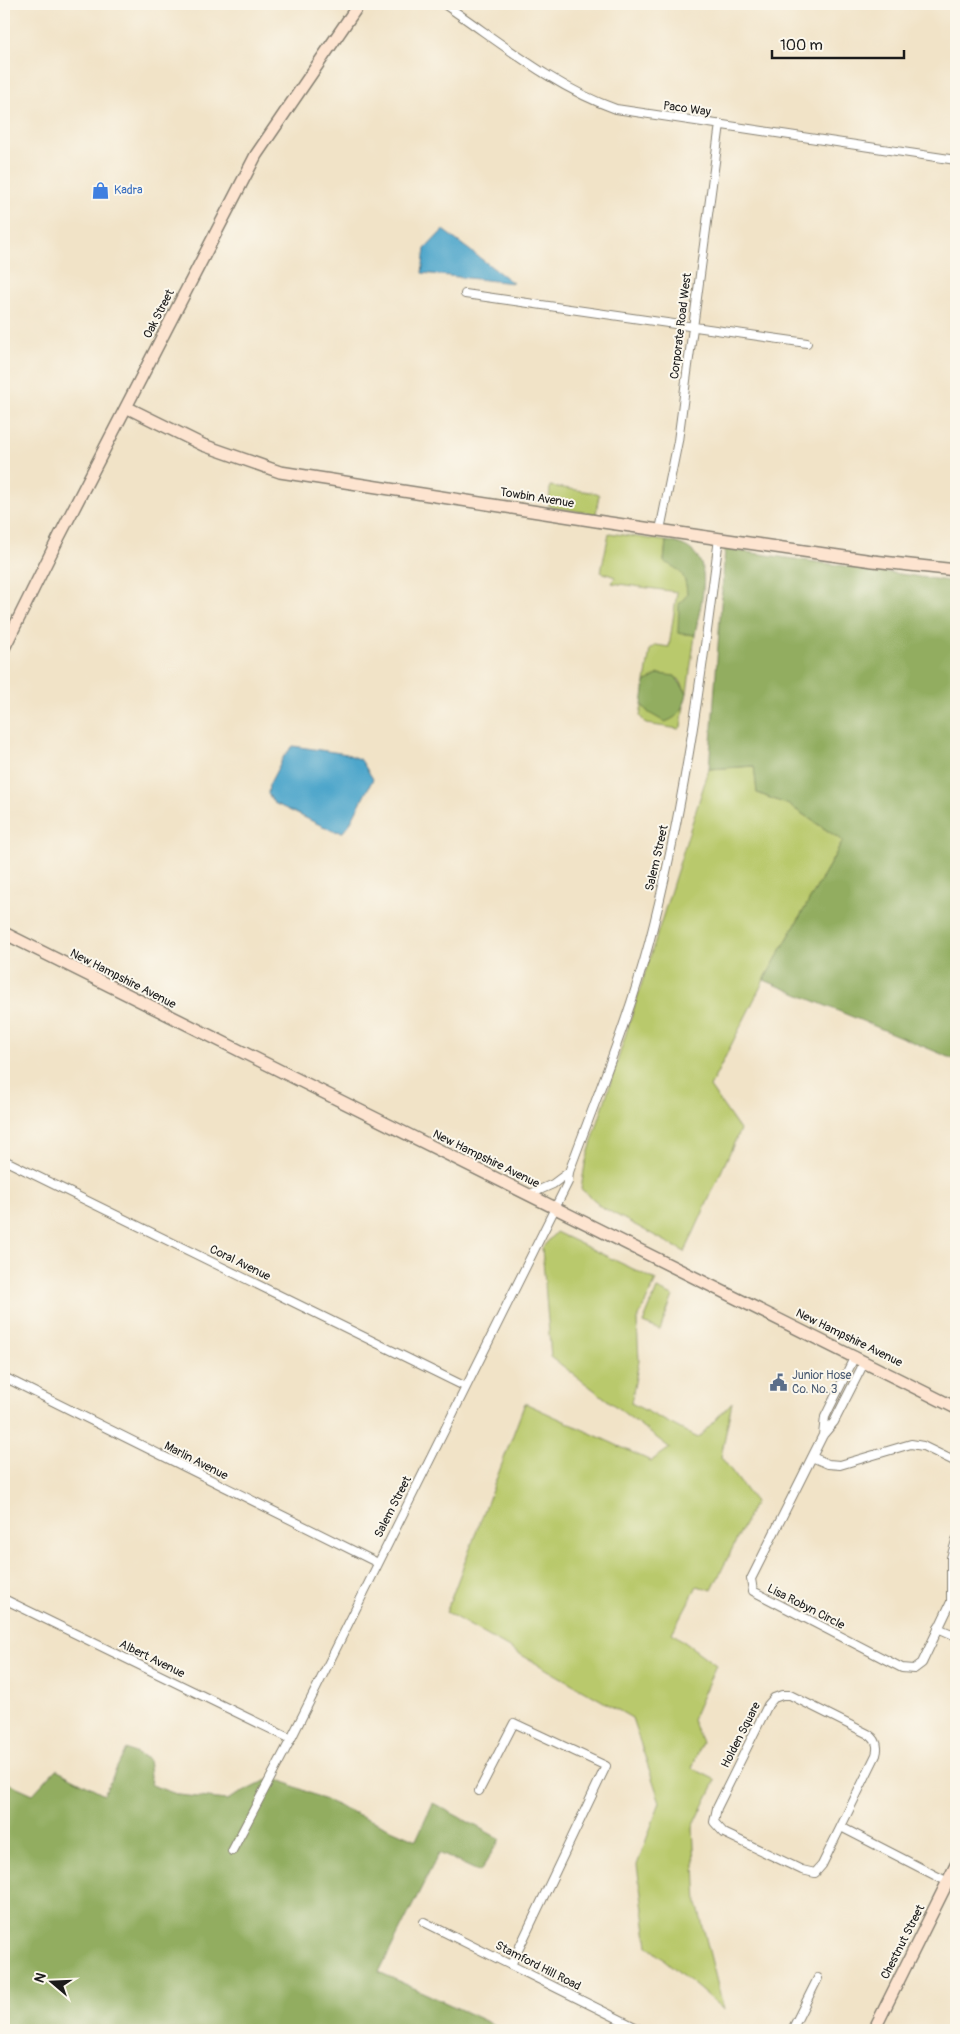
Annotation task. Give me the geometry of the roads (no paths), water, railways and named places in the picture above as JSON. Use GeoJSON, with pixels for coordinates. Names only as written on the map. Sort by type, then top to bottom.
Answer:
{"type":"FeatureCollection","features":[{"type":"Feature","properties":{"kind":"street","name":"Oak Street"},"geometry":{"type":"LineString","coordinates":[[4,648],[256,155],[359,4]]}},
{"type":"Feature","properties":{"kind":"street","name":"Paco Way"},"geometry":{"type":"LineString","coordinates":[[444,4],[586,99],[632,113],[720,124],[956,160]]}},
{"type":"Feature","properties":{"kind":"street","name":"Corporate Road West"},"geometry":{"type":"LineString","coordinates":[[660,530],[678,442],[720,124]]}},
{"type":"Feature","properties":{"kind":"street"},"geometry":{"type":"LineString","coordinates":[[465,294],[807,343]]}},
{"type":"Feature","properties":{"kind":"street","name":"Towbin Avenue"},"geometry":{"type":"LineString","coordinates":[[126,407],[203,445],[280,472],[873,561],[956,570]]}},
{"type":"Feature","properties":{"kind":"street","name":"Salem Street"},"geometry":{"type":"LineString","coordinates":[[232,1851],[291,1739],[568,1182],[627,1012],[648,944],[674,837],[699,696],[719,538]]}},
{"type":"Feature","properties":{"kind":"street","name":"New Hampshire Avenue"},"geometry":{"type":"LineString","coordinates":[[4,933],[956,1408]]}},
{"type":"Feature","properties":{"kind":"street","name":"Coral Avenue"},"geometry":{"type":"LineString","coordinates":[[4,1160],[466,1387]]}},
{"type":"Feature","properties":{"kind":"street"},"geometry":{"type":"LineString","coordinates":[[528,1195],[553,1184],[570,1172]]}},
{"type":"Feature","properties":{"kind":"street","name":"Lisa Robyn Circle"},"geometry":{"type":"LineString","coordinates":[[860,1359],[834,1422],[823,1435],[751,1579],[752,1591],[910,1670],[917,1668],[922,1663],[951,1602],[951,1558],[956,1541]]}},
{"type":"Feature","properties":{"kind":"street","name":"Marlin Avenue"},"geometry":{"type":"LineString","coordinates":[[4,1377],[378,1563]]}},
{"type":"Feature","properties":{"kind":"street"},"geometry":{"type":"LineString","coordinates":[[812,1457],[828,1464],[840,1466],[911,1444],[923,1446],[956,1462]]}},
{"type":"Feature","properties":{"kind":"street","name":"Albert Avenue"},"geometry":{"type":"LineString","coordinates":[[4,1599],[291,1739]]}},
{"type":"Feature","properties":{"kind":"street"},"geometry":{"type":"LineString","coordinates":[[938,1628],[956,1636]]}},
{"type":"Feature","properties":{"kind":"street","name":"Holden Square"},"geometry":{"type":"LineString","coordinates":[[790,1695],[868,1734],[876,1741],[877,1752],[841,1827],[822,1865],[817,1872],[811,1873],[724,1833],[716,1826],[714,1819],[717,1808],[768,1706],[777,1696],[790,1695]]}},
{"type":"Feature","properties":{"kind":"street"},"geometry":{"type":"LineString","coordinates":[[479,1791],[514,1723],[606,1766],[510,1965]]}},
{"type":"Feature","properties":{"kind":"street"},"geometry":{"type":"LineString","coordinates":[[841,1827],[948,1882]]}},
{"type":"Feature","properties":{"kind":"street","name":"Chestnut Street"},"geometry":{"type":"LineString","coordinates":[[874,2030],[956,1866]]}},
{"type":"Feature","properties":{"kind":"street","name":"Stamford Hill Road"},"geometry":{"type":"LineString","coordinates":[[424,1922],[641,2030]]}},
{"type":"Feature","properties":{"kind":"street"},"geometry":{"type":"LineString","coordinates":[[792,2030],[818,1978]]}},
{"type":"Feature","properties":{"kind":"water"},"geometry":{"type":"Polygon","coordinates":[[[443,230],[513,283],[422,273],[425,249],[443,230]]]}},
{"type":"Feature","properties":{"kind":"water"},"geometry":{"type":"Polygon","coordinates":[[[293,746],[347,754],[361,760],[373,779],[349,825],[343,832],[333,831],[274,803],[268,794],[269,785],[284,756],[293,746]]]}},
{"type":"Feature","properties":{"kind":"place","name":"Kadra"},"geometry":{"type":"Point","coordinates":[100,190]}},
{"type":"Feature","properties":{"kind":"place","name":"Junior Hose Co. No. 3"},"geometry":{"type":"Point","coordinates":[778,1382]}}]}
